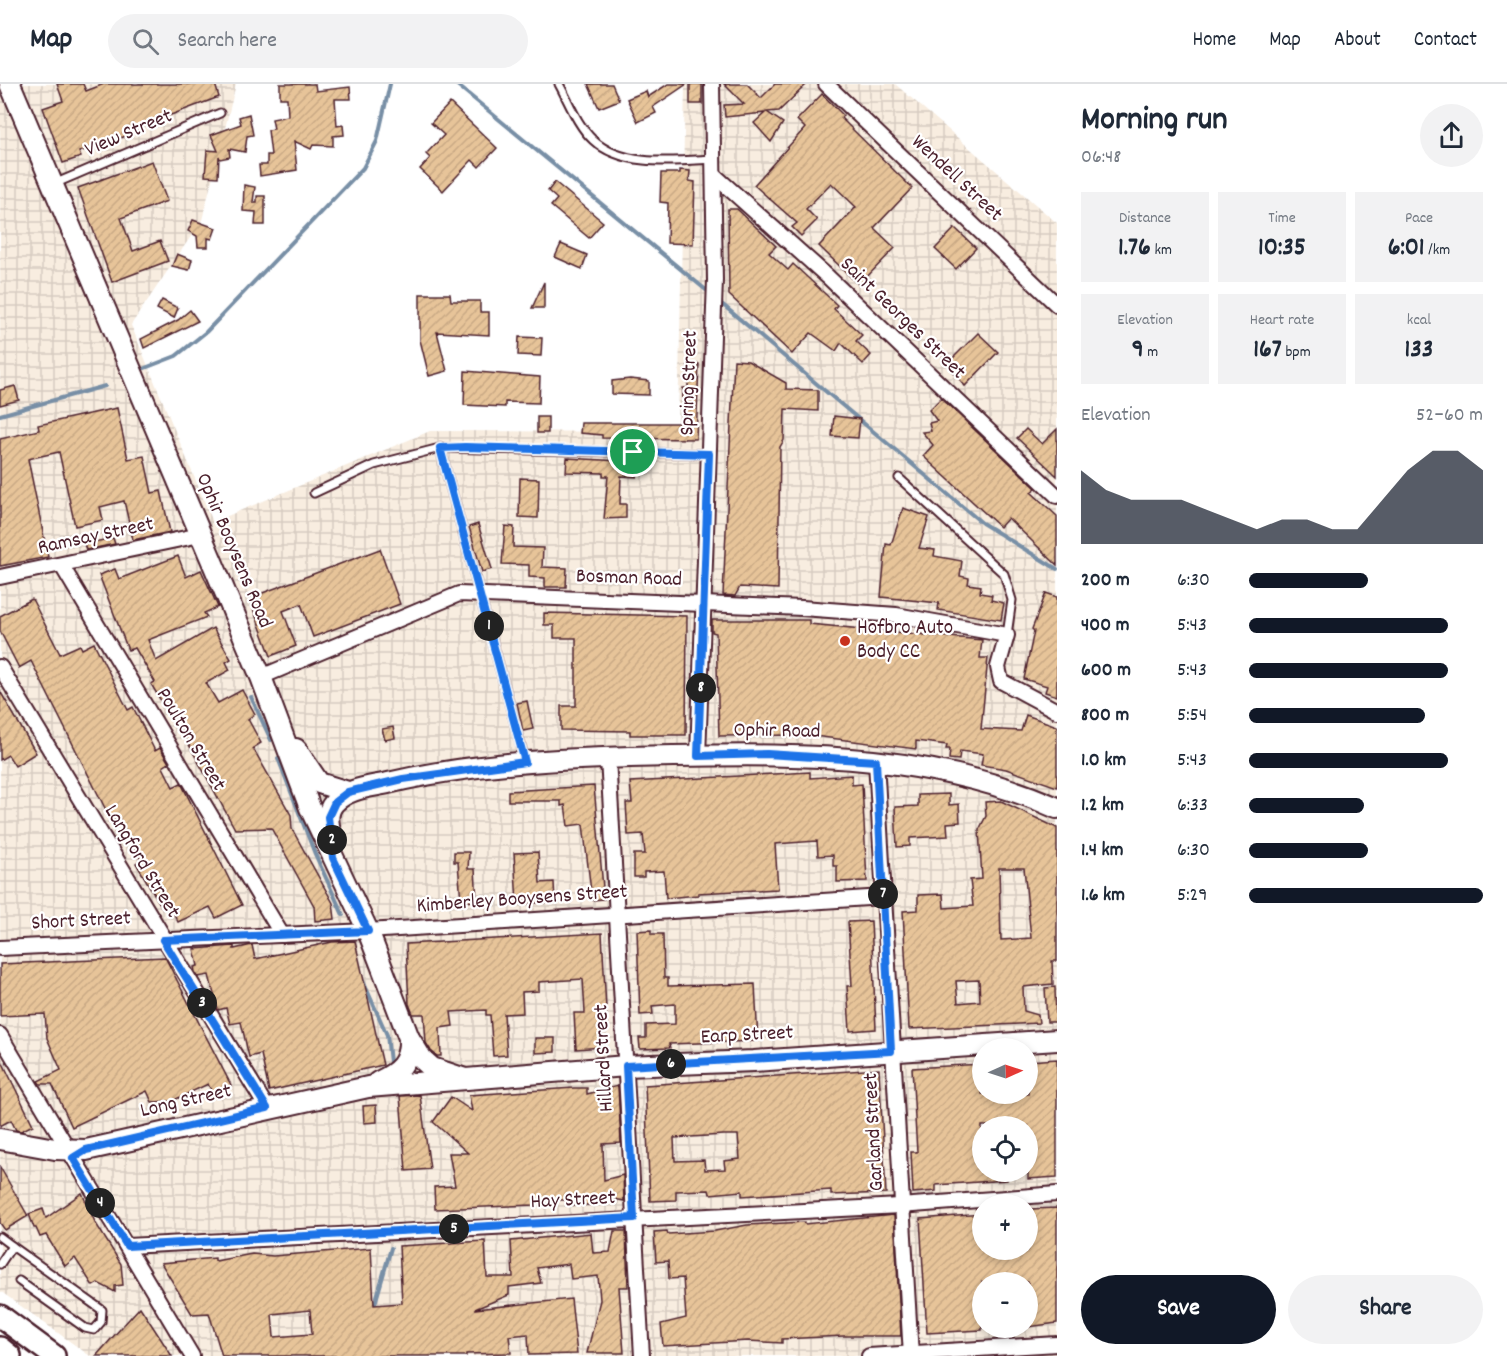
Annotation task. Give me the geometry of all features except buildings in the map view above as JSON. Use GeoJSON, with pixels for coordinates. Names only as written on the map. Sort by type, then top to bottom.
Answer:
{"type":"FeatureCollection","features":[{"type":"Feature","properties":{"kind":"main road"},"geometry":{"type":"LineString","coordinates":[[0,1316],[54,1356]]}},
{"type":"Feature","properties":{"kind":"main road"},"geometry":{"type":"LineString","coordinates":[[0,1348],[10,1356]]}},
{"type":"Feature","properties":{"kind":"street","name":"Ophir Booysens Road"},"geometry":{"type":"LineString","coordinates":[[10,84],[261,676],[282,729],[293,767],[368,931],[409,1038],[422,1059],[432,1068],[465,1079]]}},
{"type":"Feature","properties":{"kind":"street","name":"Spring Street"},"geometry":{"type":"LineString","coordinates":[[698,756],[715,280],[712,84]]}},
{"type":"Feature","properties":{"kind":"street","name":"Wendell Street"},"geometry":{"type":"LineString","coordinates":[[826,84],[1057,305]]}},
{"type":"Feature","properties":{"kind":"street","name":"Saint Georges Street"},"geometry":{"type":"LineString","coordinates":[[714,175],[828,277],[1057,496]]}},
{"type":"Feature","properties":{"kind":"street","name":"Ramsay Street"},"geometry":{"type":"LineString","coordinates":[[0,578],[200,535]]}},
{"type":"Feature","properties":{"kind":"street","name":"Poulton Street"},"geometry":{"type":"LineString","coordinates":[[62,566],[282,935]]}},
{"type":"Feature","properties":{"kind":"street","name":"Bosman Road"},"geometry":{"type":"LineString","coordinates":[[261,676],[453,595],[703,602],[896,615],[1007,634]]}},
{"type":"Feature","properties":{"kind":"street"},"geometry":{"type":"LineString","coordinates":[[1007,634],[998,667],[1001,681],[1057,711]]}},
{"type":"Feature","properties":{"kind":"street","name":"Langford Street"},"geometry":{"type":"LineString","coordinates":[[0,667],[163,940],[267,1108]]}},
{"type":"Feature","properties":{"kind":"street"},"geometry":{"type":"LineString","coordinates":[[282,729],[318,783],[348,792]]}},
{"type":"Feature","properties":{"kind":"street","name":"Ophir Road"},"geometry":{"type":"LineString","coordinates":[[348,792],[433,774],[525,762],[767,754],[876,761],[986,782],[1057,808]]}},
{"type":"Feature","properties":{"kind":"street","name":"Hillard Street"},"geometry":{"type":"LineString","coordinates":[[608,758],[642,1356]]}},
{"type":"Feature","properties":{"kind":"street","name":"Garland Street"},"geometry":{"type":"LineString","coordinates":[[876,761],[900,1206],[911,1355]]}},
{"type":"Feature","properties":{"kind":"street"},"geometry":{"type":"LineString","coordinates":[[333,858],[329,812],[335,802],[348,792]]}},
{"type":"Feature","properties":{"kind":"street","name":"Kimberley Booysens Street"},"geometry":{"type":"LineString","coordinates":[[163,940],[368,931],[884,897]]}},
{"type":"Feature","properties":{"kind":"street","name":"Short Street"},"geometry":{"type":"LineString","coordinates":[[0,948],[163,940]]}},
{"type":"Feature","properties":{"kind":"street"},"geometry":{"type":"LineString","coordinates":[[0,1035],[75,1152],[192,1356]]}},
{"type":"Feature","properties":{"kind":"street"},"geometry":{"type":"LineString","coordinates":[[368,1087],[403,1067],[408,1056],[409,1038]]}},
{"type":"Feature","properties":{"kind":"street","name":"Earp Street"},"geometry":{"type":"LineString","coordinates":[[368,1087],[626,1066],[1057,1040]]}},
{"type":"Feature","properties":{"kind":"street","name":"Long Street"},"geometry":{"type":"LineString","coordinates":[[0,1152],[43,1158],[368,1087]]}},
{"type":"Feature","properties":{"kind":"street","name":"Long Street"},"geometry":{"type":"LineString","coordinates":[[0,1139],[75,1152]]}},
{"type":"Feature","properties":{"kind":"street","name":"Hay Street"},"geometry":{"type":"LineString","coordinates":[[127,1246],[900,1206],[1057,1194]]}},
{"type":"Feature","properties":{"kind":"street"},"geometry":{"type":"LineString","coordinates":[[868,1356],[1057,1344]]}},
{"type":"Feature","properties":{"kind":"lane"},"geometry":{"type":"LineString","coordinates":[[559,84],[592,139],[615,153],[653,160],[714,159]]}},
{"type":"Feature","properties":{"kind":"lane","name":"View Street"},"geometry":{"type":"LineString","coordinates":[[51,185],[220,113]]}},
{"type":"Feature","properties":{"kind":"lane"},"geometry":{"type":"LineString","coordinates":[[440,448],[525,762]]}},
{"type":"Feature","properties":{"kind":"lane"},"geometry":{"type":"LineString","coordinates":[[314,493],[374,465],[440,448],[709,454]]}},
{"type":"Feature","properties":{"kind":"lane"},"geometry":{"type":"LineString","coordinates":[[900,478],[1004,574],[1012,600],[1007,634]]}},
{"type":"Feature","properties":{"kind":"lane"},"geometry":{"type":"LineString","coordinates":[[0,1237],[102,1310],[101,1322],[94,1330],[85,1328],[19,1281]]}},
{"type":"Feature","properties":{"kind":"lane"},"geometry":{"type":"LineString","coordinates":[[0,1264],[12,1246]]}},
{"type":"Feature","properties":{"kind":"shaded area"},"geometry":{"type":"Polygon","coordinates":[[[0,84],[236,84],[202,220],[131,325],[213,522],[430,431],[678,432],[685,84],[895,84],[1057,223],[1057,1356],[90,1356],[0,1291],[0,84]]]}},
{"type":"Feature","properties":{"kind":"waterway"},"geometry":{"type":"LineString","coordinates":[[145,368],[176,356],[206,332],[363,168],[377,141],[390,84]]}},
{"type":"Feature","properties":{"kind":"waterway"},"geometry":{"type":"LineString","coordinates":[[456,84],[712,295]]}},
{"type":"Feature","properties":{"kind":"waterway"},"geometry":{"type":"LineString","coordinates":[[717,300],[982,523],[1057,569]]}},
{"type":"Feature","properties":{"kind":"waterway"},"geometry":{"type":"LineString","coordinates":[[0,415],[105,386]]}},
{"type":"Feature","properties":{"kind":"waterway"},"geometry":{"type":"LineString","coordinates":[[251,697],[271,740]]}},
{"type":"Feature","properties":{"kind":"waterway"},"geometry":{"type":"LineString","coordinates":[[278,758],[315,854],[343,915]]}},
{"type":"Feature","properties":{"kind":"waterway"},"geometry":{"type":"LineString","coordinates":[[363,981],[387,1035],[390,1062]]}},
{"type":"Feature","properties":{"kind":"waterway"},"geometry":{"type":"LineString","coordinates":[[374,1307],[391,1248]]}},
{"type":"Feature","properties":{"kind":"place","name":"Hofbro Auto Body CC"},"geometry":{"type":"Point","coordinates":[845,641]}},
{"type":"Feature","properties":{"kind":"route"},"geometry":{"type":"LineString","coordinates":[[440,448],[633,452],[709,454],[698,756],[767,754],[876,761],[891,1051],[754,1061],[626,1066],[634,1218],[127,1246],[73,1158],[86,1150],[267,1108],[163,940],[368,931],[333,858],[328,817],[335,802],[348,792],[403,779],[476,767],[525,762],[440,448]]}}]}
